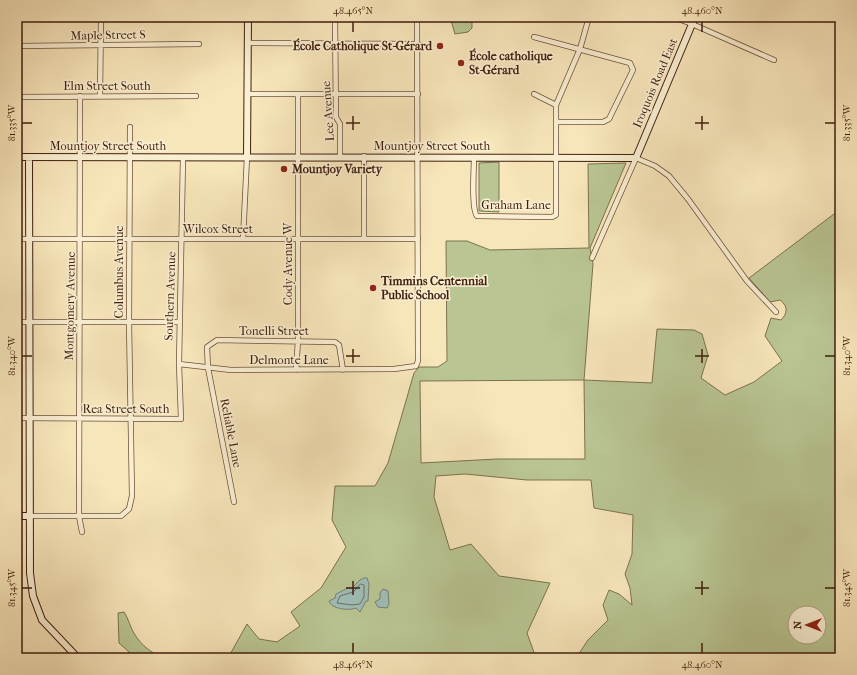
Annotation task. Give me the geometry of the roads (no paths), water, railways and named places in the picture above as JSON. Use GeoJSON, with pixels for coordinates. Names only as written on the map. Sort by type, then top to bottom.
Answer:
{"type":"FeatureCollection","features":[{"type":"Feature","properties":{"kind":"street"},"geometry":{"type":"LineString","coordinates":[[18,157],[19,17]]}},
{"type":"Feature","properties":{"kind":"street"},"geometry":{"type":"LineString","coordinates":[[100,96],[101,17]]}},
{"type":"Feature","properties":{"kind":"street"},"geometry":{"type":"LineString","coordinates":[[243,239],[247,157],[248,17]]}},
{"type":"Feature","properties":{"kind":"street","name":"Lee Avenue"},"geometry":{"type":"LineString","coordinates":[[334,17],[336,44],[336,117],[340,124],[340,157]]}},
{"type":"Feature","properties":{"kind":"street"},"geometry":{"type":"LineString","coordinates":[[417,17],[418,238]]}},
{"type":"Feature","properties":{"kind":"street"},"geometry":{"type":"LineString","coordinates":[[556,157],[556,105],[580,49],[589,17]]}},
{"type":"Feature","properties":{"kind":"street"},"geometry":{"type":"LineString","coordinates":[[673,17],[774,60]]}},
{"type":"Feature","properties":{"kind":"street","name":"Iroquois Road East"},"geometry":{"type":"LineString","coordinates":[[636,158],[695,17]]}},
{"type":"Feature","properties":{"kind":"street"},"geometry":{"type":"LineString","coordinates":[[534,37],[630,63],[633,70],[610,119],[603,122],[556,122]]}},
{"type":"Feature","properties":{"kind":"street"},"geometry":{"type":"LineString","coordinates":[[248,43],[418,44]]}},
{"type":"Feature","properties":{"kind":"street","name":"Maple Street S"},"geometry":{"type":"LineString","coordinates":[[18,46],[199,44]]}},
{"type":"Feature","properties":{"kind":"street"},"geometry":{"type":"LineString","coordinates":[[247,94],[418,94]]}},
{"type":"Feature","properties":{"kind":"street","name":"Cody Avenue W"},"geometry":{"type":"LineString","coordinates":[[296,370],[298,341],[298,94]]}},
{"type":"Feature","properties":{"kind":"street"},"geometry":{"type":"LineString","coordinates":[[534,94],[556,105]]}},
{"type":"Feature","properties":{"kind":"street","name":"Montgomery Avenue"},"geometry":{"type":"LineString","coordinates":[[80,96],[79,516],[82,532]]}},
{"type":"Feature","properties":{"kind":"street","name":"Elm Street South"},"geometry":{"type":"LineString","coordinates":[[18,97],[196,96]]}},
{"type":"Feature","properties":{"kind":"street","name":"Columbus Avenue"},"geometry":{"type":"LineString","coordinates":[[29,516],[121,516],[129,509],[132,496],[129,322],[130,127]]}},
{"type":"Feature","properties":{"kind":"street"},"geometry":{"type":"LineString","coordinates":[[364,156],[364,239]]}},
{"type":"Feature","properties":{"kind":"street","name":"Mountjoy Street South"},"geometry":{"type":"LineString","coordinates":[[18,157],[298,158],[364,156],[636,158],[655,166],[669,176],[688,199],[747,282],[776,312]]}},
{"type":"Feature","properties":{"kind":"street"},"geometry":{"type":"LineString","coordinates":[[29,157],[30,573],[33,596],[42,620],[78,658]]}},
{"type":"Feature","properties":{"kind":"street","name":"Graham Lane"},"geometry":{"type":"LineString","coordinates":[[474,157],[475,214],[477,216],[552,217],[556,215],[556,157]]}},
{"type":"Feature","properties":{"kind":"street","name":"Southern Avenue"},"geometry":{"type":"LineString","coordinates":[[179,364],[183,158]]}},
{"type":"Feature","properties":{"kind":"street"},"geometry":{"type":"LineString","coordinates":[[592,258],[636,158]]}},
{"type":"Feature","properties":{"kind":"street","name":"Wilcox Street"},"geometry":{"type":"LineString","coordinates":[[17,239],[418,238]]}},
{"type":"Feature","properties":{"kind":"street","name":"Delmonte Lane"},"geometry":{"type":"LineString","coordinates":[[179,364],[199,365],[208,368],[231,370],[394,369],[416,366],[418,361],[418,238]]}},
{"type":"Feature","properties":{"kind":"street"},"geometry":{"type":"LineString","coordinates":[[17,322],[179,322]]}},
{"type":"Feature","properties":{"kind":"street","name":"Tonelli Street"},"geometry":{"type":"LineString","coordinates":[[208,368],[206,347],[217,340],[298,341],[335,342],[339,346],[343,370]]}},
{"type":"Feature","properties":{"kind":"street","name":"Rea Street South"},"geometry":{"type":"LineString","coordinates":[[17,418],[181,419],[179,364]]}},
{"type":"Feature","properties":{"kind":"street","name":"Reliable Lane"},"geometry":{"type":"LineString","coordinates":[[208,368],[234,502]]}},
{"type":"Feature","properties":{"kind":"street"},"geometry":{"type":"LineString","coordinates":[[17,516],[29,516]]}},
{"type":"Feature","properties":{"kind":"water"},"geometry":{"type":"Polygon","coordinates":[[[364,578],[367,578],[369,584],[368,601],[366,601],[360,612],[356,608],[341,609],[330,604],[329,601],[335,598],[336,594],[350,587],[351,589],[364,578]]]}},
{"type":"Feature","properties":{"kind":"water"},"geometry":{"type":"Polygon","coordinates":[[[383,589],[388,591],[389,604],[387,608],[378,607],[375,602],[380,599],[380,593],[383,589]]]}},
{"type":"Feature","properties":{"kind":"place","name":"École Catholique St-Gérard"},"geometry":{"type":"Point","coordinates":[440,46]}},
{"type":"Feature","properties":{"kind":"place","name":"École catholique St-Gérard"},"geometry":{"type":"Point","coordinates":[461,63]}},
{"type":"Feature","properties":{"kind":"place","name":"Mountjoy Variety"},"geometry":{"type":"Point","coordinates":[284,169]}},
{"type":"Feature","properties":{"kind":"place","name":"Timmins Centennial Public School"},"geometry":{"type":"Point","coordinates":[373,288]}}]}
